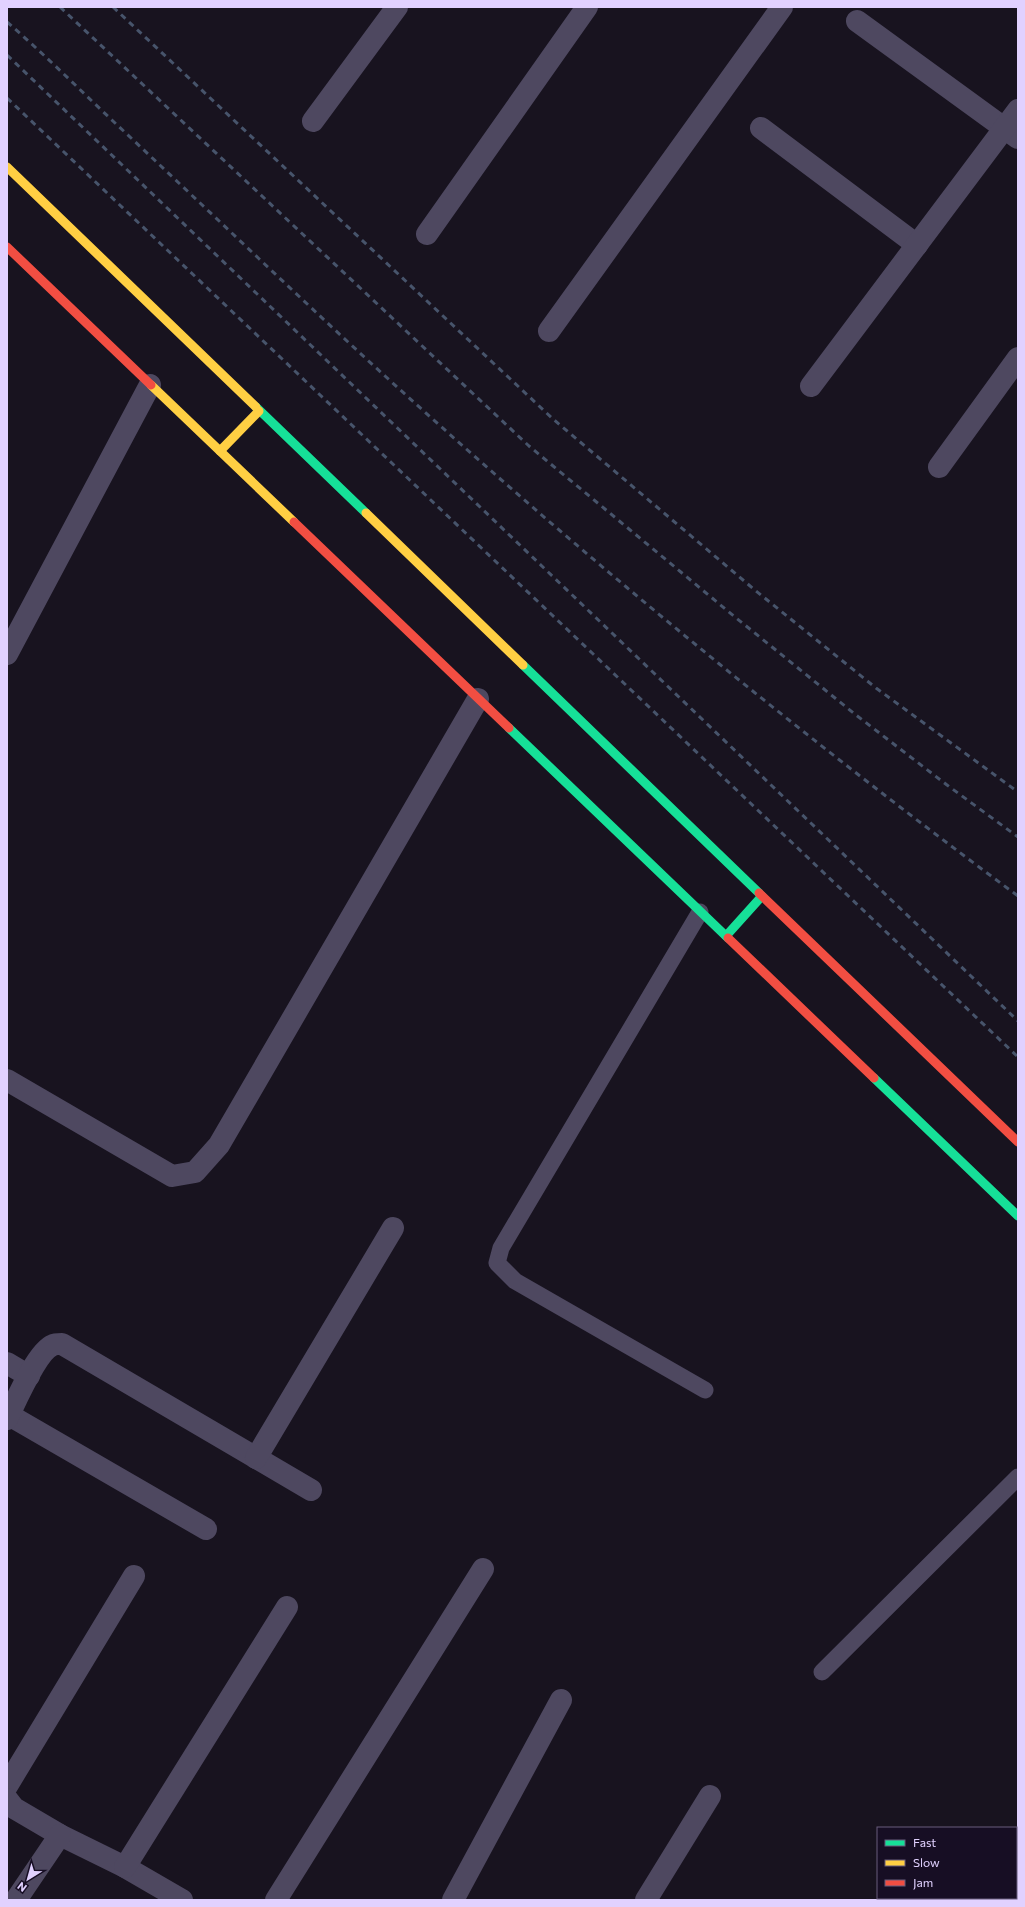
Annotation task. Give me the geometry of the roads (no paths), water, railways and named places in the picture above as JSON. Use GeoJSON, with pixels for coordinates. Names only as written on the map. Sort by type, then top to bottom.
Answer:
{"type":"FeatureCollection","features":[{"type":"Feature","properties":{"kind":"street"},"geometry":{"type":"LineString","coordinates":[[313,121],[397,7]]}},
{"type":"Feature","properties":{"kind":"street"},"geometry":{"type":"LineString","coordinates":[[427,234],[587,7]]}},
{"type":"Feature","properties":{"kind":"street"},"geometry":{"type":"LineString","coordinates":[[549,331],[782,7]]}},
{"type":"Feature","properties":{"kind":"street"},"geometry":{"type":"LineString","coordinates":[[857,21],[1011,133]]}},
{"type":"Feature","properties":{"kind":"street"},"geometry":{"type":"LineString","coordinates":[[811,386],[917,245],[1011,133],[1018,110]]}},
{"type":"Feature","properties":{"kind":"street"},"geometry":{"type":"LineString","coordinates":[[761,128],[917,245]]}},
{"type":"Feature","properties":{"kind":"street"},"geometry":{"type":"LineString","coordinates":[[7,167],[1018,1142]]}},
{"type":"Feature","properties":{"kind":"street"},"geometry":{"type":"LineString","coordinates":[[7,248],[1018,1216]]}},
{"type":"Feature","properties":{"kind":"street"},"geometry":{"type":"LineString","coordinates":[[939,468],[1018,358]]}},
{"type":"Feature","properties":{"kind":"street"},"geometry":{"type":"LineString","coordinates":[[7,654],[150,385]]}},
{"type":"Feature","properties":{"kind":"street"},"geometry":{"type":"LineString","coordinates":[[220,451],[259,411]]}},
{"type":"Feature","properties":{"kind":"street"},"geometry":{"type":"LineString","coordinates":[[7,1080],[172,1176],[195,1172],[218,1145],[478,699]]}},
{"type":"Feature","properties":{"kind":"street"},"geometry":{"type":"LineString","coordinates":[[726,936],[762,896]]}},
{"type":"Feature","properties":{"kind":"street"},"geometry":{"type":"LineString","coordinates":[[256,1458],[394,1228]]}},
{"type":"Feature","properties":{"kind":"street"},"geometry":{"type":"LineString","coordinates":[[206,1529],[8,1417],[29,1376],[45,1351],[52,1345],[62,1344],[311,1490]]}},
{"type":"Feature","properties":{"kind":"street"},"geometry":{"type":"LineString","coordinates":[[7,1363],[29,1376]]}},
{"type":"Feature","properties":{"kind":"street"},"geometry":{"type":"LineString","coordinates":[[276,1900],[483,1569]]}},
{"type":"Feature","properties":{"kind":"street"},"geometry":{"type":"LineString","coordinates":[[7,1786],[134,1576]]}},
{"type":"Feature","properties":{"kind":"street"},"geometry":{"type":"LineString","coordinates":[[125,1867],[287,1607]]}},
{"type":"Feature","properties":{"kind":"street"},"geometry":{"type":"LineString","coordinates":[[452,1900],[561,1700]]}},
{"type":"Feature","properties":{"kind":"street"},"geometry":{"type":"LineString","coordinates":[[646,1900],[710,1796]]}},
{"type":"Feature","properties":{"kind":"street"},"geometry":{"type":"LineString","coordinates":[[7,1799],[14,1808],[60,1835],[125,1867],[152,1893],[182,1900]]}},
{"type":"Feature","properties":{"kind":"street"},"geometry":{"type":"LineString","coordinates":[[16,1900],[60,1835]]}},
{"type":"Feature","properties":{"kind":"lane"},"geometry":{"type":"LineString","coordinates":[[700,912],[501,1248],[497,1263],[515,1281],[705,1390]]}},
{"type":"Feature","properties":{"kind":"lane"},"geometry":{"type":"LineString","coordinates":[[822,1672],[1018,1477]]}},
{"type":"Feature","properties":{"kind":"railway"},"geometry":{"type":"LineString","coordinates":[[60,7],[529,446],[856,715],[1018,837]]}},
{"type":"Feature","properties":{"kind":"railway"},"geometry":{"type":"LineString","coordinates":[[113,7],[553,419],[756,591],[876,688],[1018,792]]}},
{"type":"Feature","properties":{"kind":"railway"},"geometry":{"type":"LineString","coordinates":[[7,22],[351,345],[538,512],[695,644],[774,708],[855,772],[1018,896]]}},
{"type":"Feature","properties":{"kind":"railway"},"geometry":{"type":"LineString","coordinates":[[7,55],[1018,1021]]}},
{"type":"Feature","properties":{"kind":"railway"},"geometry":{"type":"LineString","coordinates":[[7,98],[1018,1057]]}}]}
